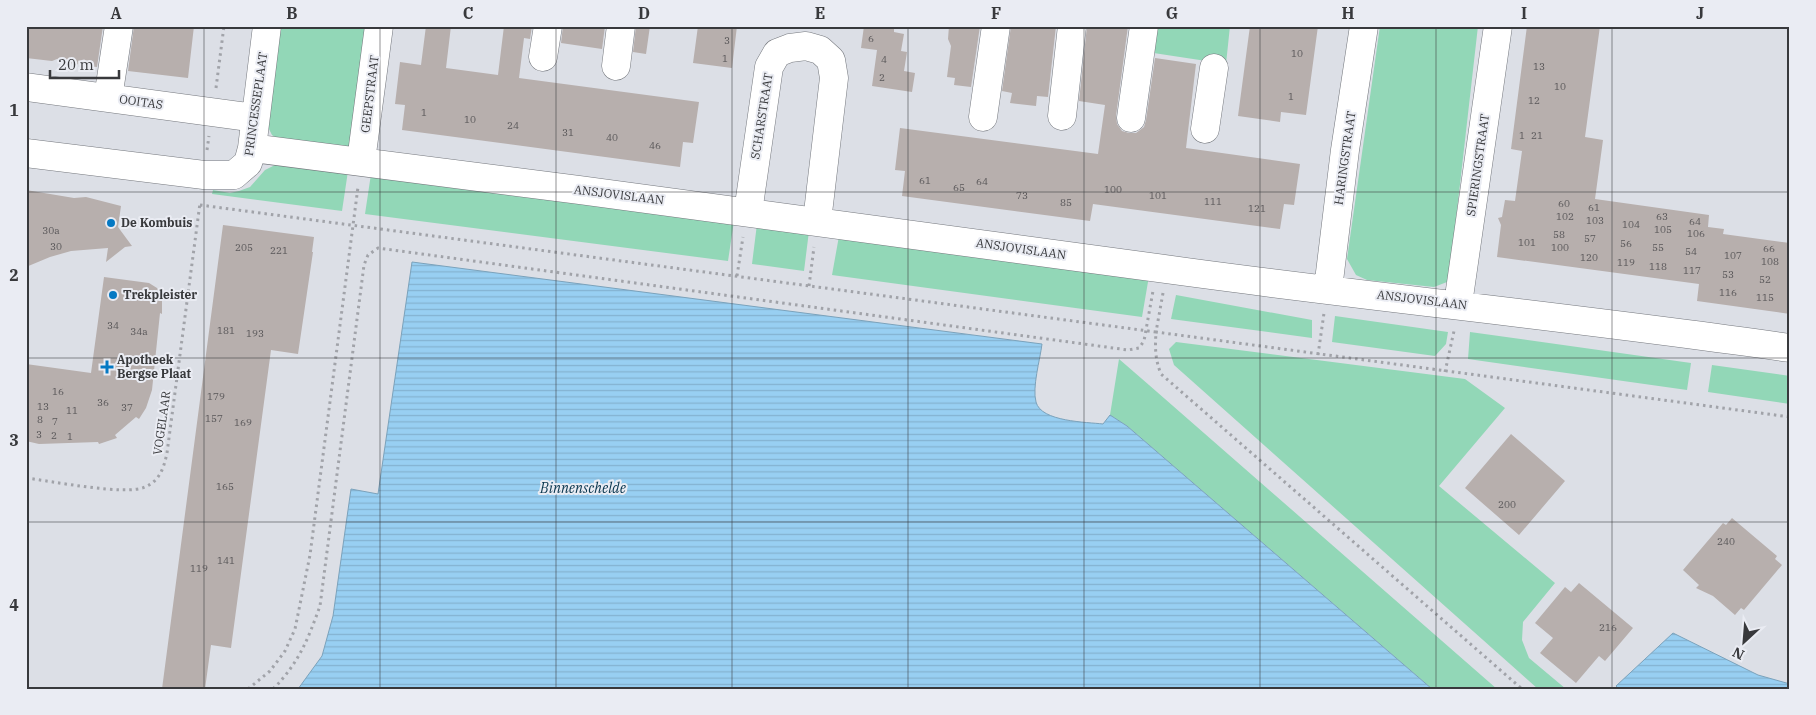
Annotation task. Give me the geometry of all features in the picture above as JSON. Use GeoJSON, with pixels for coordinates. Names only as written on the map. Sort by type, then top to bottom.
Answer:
{"type":"FeatureCollection","features":[{"type":"Feature","properties":{"kind":"street"},"geometry":{"type":"LineString","coordinates":[[108,98],[119,26]]}},
{"type":"Feature","properties":{"kind":"street","name":"PRINCESSEPLAAT"},"geometry":{"type":"LineString","coordinates":[[26,152],[204,175],[234,175],[248,163],[252,148],[267,26]]}},
{"type":"Feature","properties":{"kind":"street","name":"GEEPSTRAAT"},"geometry":{"type":"LineString","coordinates":[[361,161],[379,26]]}},
{"type":"Feature","properties":{"kind":"street"},"geometry":{"type":"LineString","coordinates":[[544,57],[548,26]]}},
{"type":"Feature","properties":{"kind":"street"},"geometry":{"type":"LineString","coordinates":[[616,66],[621,26]]}},
{"type":"Feature","properties":{"kind":"street"},"geometry":{"type":"LineString","coordinates":[[983,117],[996,26]]}},
{"type":"Feature","properties":{"kind":"street"},"geometry":{"type":"LineString","coordinates":[[1062,116],[1072,26]]}},
{"type":"Feature","properties":{"kind":"street"},"geometry":{"type":"LineString","coordinates":[[1131,118],[1144,26]]}},
{"type":"Feature","properties":{"kind":"street","name":"HARINGSTRAAT"},"geometry":{"type":"LineString","coordinates":[[1328,289],[1345,150],[1364,26]]}},
{"type":"Feature","properties":{"kind":"street","name":"SPIERINGSTRAAT"},"geometry":{"type":"LineString","coordinates":[[1458,304],[1498,26]]}},
{"type":"Feature","properties":{"kind":"street","name":"SCHARSTRAAT"},"geometry":{"type":"LineString","coordinates":[[748,212],[769,67],[777,53],[790,48],[808,36],[831,60],[834,78],[816,222]]}},
{"type":"Feature","properties":{"kind":"street"},"geometry":{"type":"LineString","coordinates":[[1205,129],[1214,68]]}},
{"type":"Feature","properties":{"kind":"street","name":"OOITAS"},"geometry":{"type":"LineString","coordinates":[[26,87],[255,118]]}},
{"type":"Feature","properties":{"kind":"street","name":"ANSJOVISLAAN"},"geometry":{"type":"LineString","coordinates":[[252,148],[748,212],[1166,277],[1328,289],[1458,304],[1790,348]]}},
{"type":"Feature","properties":{"kind":"path"},"geometry":{"type":"LineString","coordinates":[[248,689],[270,671],[285,650],[295,630],[310,555],[361,161]]}},
{"type":"Feature","properties":{"kind":"path","name":"VOGELAAR"},"geometry":{"type":"LineString","coordinates":[[26,478],[126,491],[146,487],[154,482],[162,472],[167,453],[200,205],[354,226]]}},
{"type":"Feature","properties":{"kind":"path"},"geometry":{"type":"LineString","coordinates":[[736,276],[748,212]]}},
{"type":"Feature","properties":{"kind":"path"},"geometry":{"type":"LineString","coordinates":[[809,286],[816,222]]}},
{"type":"Feature","properties":{"kind":"path"},"geometry":{"type":"LineString","coordinates":[[354,226],[1446,372],[1790,416]]}},
{"type":"Feature","properties":{"kind":"path"},"geometry":{"type":"LineString","coordinates":[[273,689],[286,676],[306,645],[320,606],[364,265],[368,255],[378,248],[1128,350],[1139,348],[1144,341],[1154,284],[1166,277]]}},
{"type":"Feature","properties":{"kind":"path"},"geometry":{"type":"LineString","coordinates":[[1166,277],[1156,332],[1156,362],[1161,374],[1522,689]]}},
{"type":"Feature","properties":{"kind":"path"},"geometry":{"type":"LineString","coordinates":[[1318,355],[1328,289]]}},
{"type":"Feature","properties":{"kind":"path"},"geometry":{"type":"LineString","coordinates":[[1446,372],[1458,304]]}},
{"type":"Feature","properties":{"kind":"green space"},"geometry":{"type":"Polygon","coordinates":[[[280,26],[370,26],[353,151],[282,142],[272,135],[266,123],[280,26]]]}},
{"type":"Feature","properties":{"kind":"green space"},"geometry":{"type":"Polygon","coordinates":[[[1151,26],[1230,26],[1226,64],[1147,52],[1151,26]]]}},
{"type":"Feature","properties":{"kind":"green space"},"geometry":{"type":"Polygon","coordinates":[[[1380,26],[1478,26],[1451,263],[1447,282],[1434,287],[1367,280],[1356,275],[1347,259],[1380,26]]]}},
{"type":"Feature","properties":{"kind":"green space"},"geometry":{"type":"Polygon","coordinates":[[[279,163],[348,171],[342,211],[212,194],[213,190],[230,193],[250,187],[265,170],[279,163]]]}},
{"type":"Feature","properties":{"kind":"green space"},"geometry":{"type":"Polygon","coordinates":[[[371,174],[734,221],[728,261],[365,214],[371,174]]]}},
{"type":"Feature","properties":{"kind":"green space"},"geometry":{"type":"Polygon","coordinates":[[[757,224],[809,231],[804,271],[752,264],[757,224]]]}},
{"type":"Feature","properties":{"kind":"green space"},"geometry":{"type":"Polygon","coordinates":[[[839,236],[1149,276],[1142,317],[832,275],[839,236]]]}},
{"type":"Feature","properties":{"kind":"green space"},"geometry":{"type":"Polygon","coordinates":[[[1176,295],[1312,320],[1312,338],[1171,319],[1176,295]]]}},
{"type":"Feature","properties":{"kind":"green space"},"geometry":{"type":"Polygon","coordinates":[[[1335,316],[1448,332],[1446,344],[1435,356],[1332,342],[1335,316]]]}},
{"type":"Feature","properties":{"kind":"green space"},"geometry":{"type":"Polygon","coordinates":[[[1470,332],[1691,363],[1687,390],[1468,359],[1470,332]]]}},
{"type":"Feature","properties":{"kind":"green space"},"geometry":{"type":"Polygon","coordinates":[[[1176,342],[1465,379],[1505,408],[1439,486],[1555,583],[1523,622],[1522,640],[1529,658],[1566,689],[1538,689],[1174,365],[1169,349],[1176,342]]]}},
{"type":"Feature","properties":{"kind":"green space"},"geometry":{"type":"Polygon","coordinates":[[[1119,359],[1497,689],[1432,689],[1127,426],[1110,415],[1119,359]]]}},
{"type":"Feature","properties":{"kind":"green space"},"geometry":{"type":"Polygon","coordinates":[[[1712,365],[1790,376],[1790,404],[1708,392],[1712,365]]]}},
{"type":"Feature","properties":{"kind":"water","name":"Binnenschelde"},"geometry":{"type":"Polygon","coordinates":[[[412,262],[1042,344],[1035,389],[1036,402],[1040,409],[1046,414],[1055,417],[1086,423],[1103,424],[1110,415],[1127,426],[1432,689],[298,689],[322,656],[333,616],[351,489],[378,494],[412,262]]]}},
{"type":"Feature","properties":{"kind":"water"},"geometry":{"type":"Polygon","coordinates":[[[1673,633],[1758,675],[1790,684],[1790,689],[1619,689],[1616,686],[1673,633]]]}},
{"type":"Feature","properties":{"kind":"building"},"geometry":{"type":"Polygon","coordinates":[[[26,26],[103,26],[97,67],[61,62],[57,59],[52,61],[26,58],[26,26]]]}},
{"type":"Feature","properties":{"kind":"building"},"geometry":{"type":"Polygon","coordinates":[[[134,26],[194,26],[188,78],[128,71],[134,26]]]}},
{"type":"Feature","properties":{"kind":"building"},"geometry":{"type":"Polygon","coordinates":[[[426,26],[451,26],[446,68],[498,75],[504,26],[532,26],[530,39],[524,38],[519,78],[699,102],[693,143],[683,142],[680,167],[402,130],[405,105],[395,104],[400,62],[421,65],[426,26]]]}},
{"type":"Feature","properties":{"kind":"building"},"geometry":{"type":"Polygon","coordinates":[[[563,26],[605,26],[602,49],[561,43],[563,26]]]}},
{"type":"Feature","properties":{"kind":"building"},"geometry":{"type":"Polygon","coordinates":[[[636,26],[650,26],[646,54],[633,52],[636,26]]]}},
{"type":"Feature","properties":{"kind":"building"},"geometry":{"type":"Polygon","coordinates":[[[698,26],[737,26],[732,68],[693,63],[698,26]]]}},
{"type":"Feature","properties":{"kind":"building"},"geometry":{"type":"Polygon","coordinates":[[[864,26],[894,26],[894,32],[904,34],[901,51],[907,52],[904,71],[915,73],[912,92],[872,86],[877,50],[861,48],[864,26]]]}},
{"type":"Feature","properties":{"kind":"building"},"geometry":{"type":"Polygon","coordinates":[[[949,26],[980,26],[971,87],[954,85],[955,78],[947,77],[951,46],[948,39],[949,26]]]}},
{"type":"Feature","properties":{"kind":"building"},"geometry":{"type":"Polygon","coordinates":[[[1011,26],[1056,26],[1048,97],[1037,96],[1036,106],[1010,103],[1012,93],[1002,91],[1011,26]]]}},
{"type":"Feature","properties":{"kind":"building"},"geometry":{"type":"Polygon","coordinates":[[[1087,26],[1128,26],[1116,116],[1117,124],[1122,131],[1136,133],[1144,127],[1155,58],[1196,64],[1186,148],[1300,164],[1294,205],[1284,204],[1280,229],[1093,204],[1090,221],[902,196],[905,171],[895,170],[900,128],[1098,154],[1105,105],[1079,101],[1087,26]]]}},
{"type":"Feature","properties":{"kind":"building"},"geometry":{"type":"Polygon","coordinates":[[[1250,26],[1318,26],[1306,115],[1281,112],[1280,122],[1238,116],[1250,26]]]}},
{"type":"Feature","properties":{"kind":"building"},"geometry":{"type":"Polygon","coordinates":[[[1527,26],[1600,26],[1585,137],[1603,140],[1595,199],[1709,215],[1708,227],[1724,229],[1723,234],[1790,243],[1790,314],[1697,301],[1699,284],[1497,257],[1501,225],[1498,218],[1502,217],[1505,200],[1515,201],[1522,151],[1511,149],[1527,26]]]}},
{"type":"Feature","properties":{"kind":"building"},"geometry":{"type":"Polygon","coordinates":[[[26,190],[74,198],[86,197],[121,206],[118,227],[132,246],[125,247],[106,262],[108,248],[71,251],[26,267],[26,190]]]}},
{"type":"Feature","properties":{"kind":"building"},"geometry":{"type":"Polygon","coordinates":[[[223,225],[314,237],[313,252],[298,354],[271,350],[231,648],[211,645],[205,689],[162,689],[223,225]]]}},
{"type":"Feature","properties":{"kind":"building"},"geometry":{"type":"Polygon","coordinates":[[[104,277],[149,283],[157,288],[162,296],[162,314],[160,313],[152,390],[146,408],[139,419],[136,417],[115,435],[117,438],[99,444],[98,442],[39,444],[26,441],[26,364],[91,373],[104,277]]]}},
{"type":"Feature","properties":{"kind":"building"},"geometry":{"type":"Polygon","coordinates":[[[1511,434],[1565,481],[1519,535],[1465,488],[1511,434]]]}},
{"type":"Feature","properties":{"kind":"building"},"geometry":{"type":"Polygon","coordinates":[[[1732,518],[1777,556],[1775,559],[1782,565],[1744,610],[1741,608],[1735,615],[1713,596],[1696,588],[1699,585],[1683,570],[1723,523],[1726,525],[1732,518]]]}},
{"type":"Feature","properties":{"kind":"building"},"geometry":{"type":"Polygon","coordinates":[[[1579,583],[1633,628],[1605,661],[1599,656],[1576,683],[1540,653],[1553,638],[1535,623],[1565,587],[1571,592],[1579,583]]]}},
{"type":"Feature","properties":{"kind":"place","name":"De Kombuis"},"geometry":{"type":"Point","coordinates":[111,223]}},
{"type":"Feature","properties":{"kind":"place","name":"Trekpleister"},"geometry":{"type":"Point","coordinates":[113,295]}},
{"type":"Feature","properties":{"kind":"place","name":"Apotheek Bergse Plaat"},"geometry":{"type":"Point","coordinates":[107,367]}}]}
